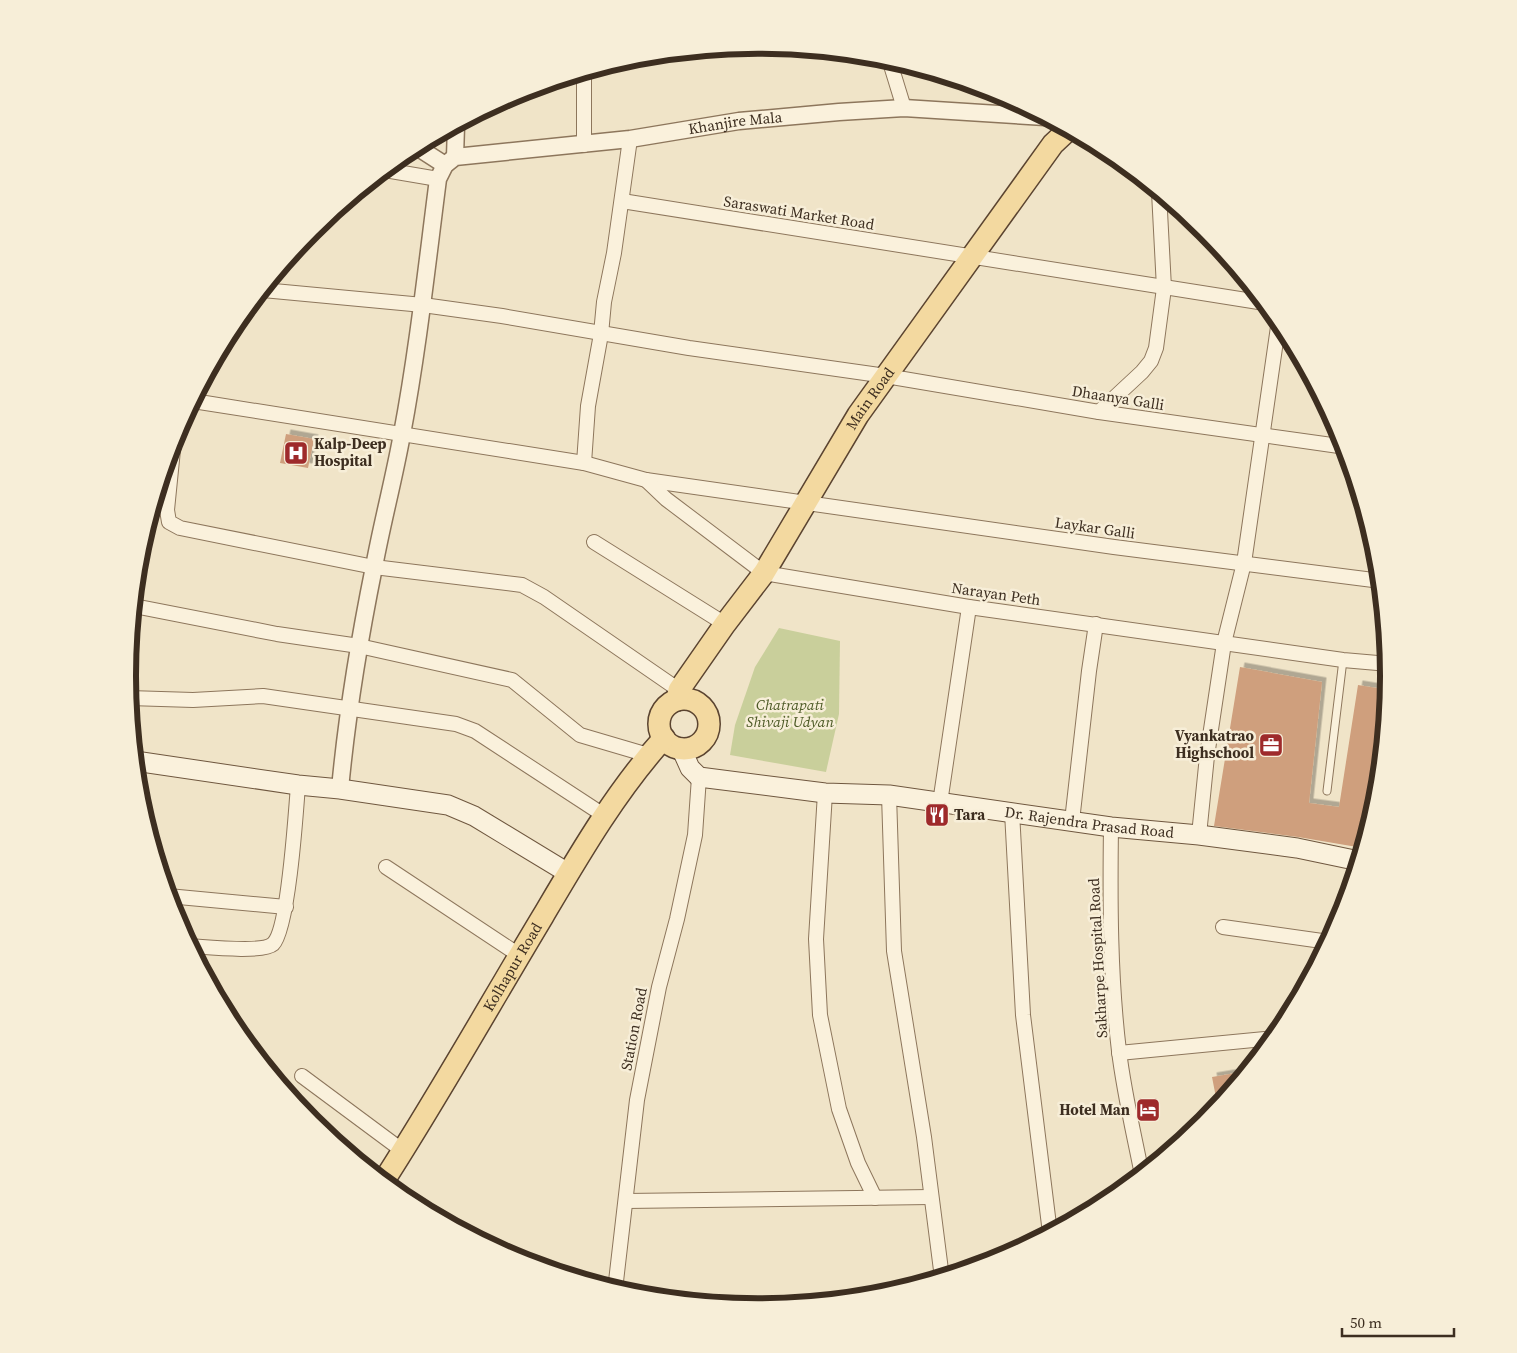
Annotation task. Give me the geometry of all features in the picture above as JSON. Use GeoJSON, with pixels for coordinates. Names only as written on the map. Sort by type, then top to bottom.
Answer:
{"type":"FeatureCollection","features":[{"type":"Feature","properties":{"kind":"main road","name":"Main Road"},"geometry":{"type":"LineString","coordinates":[[681,690],[725,624],[764,573],[858,415],[1007,211],[1053,144],[1064,134]]}},
{"type":"Feature","properties":{"kind":"main road"},"geometry":{"type":"LineString","coordinates":[[672,743],[689,748],[701,741],[705,736],[708,721],[706,714],[698,703],[691,700],[681,690],[666,706],[660,718],[660,732],[672,743],[699,777]]}},
{"type":"Feature","properties":{"kind":"main road","name":"Kolhapur Road"},"geometry":{"type":"LineString","coordinates":[[387,1176],[568,873],[605,816],[648,756],[672,743]]}},
{"type":"Feature","properties":{"kind":"main road"},"geometry":{"type":"LineString","coordinates":[[142,762],[298,785],[448,804],[474,816],[568,873]]}},
{"type":"Feature","properties":{"kind":"main road","name":"Dr. Rajendra Prasad Road"},"geometry":{"type":"LineString","coordinates":[[699,777],[825,793],[889,795],[1111,827],[1199,835],[1297,848],[1353,860]]}},
{"type":"Feature","properties":{"kind":"street"},"geometry":{"type":"LineString","coordinates":[[892,69],[904,108]]}},
{"type":"Feature","properties":{"kind":"street"},"geometry":{"type":"LineString","coordinates":[[584,79],[584,144]]}},
{"type":"Feature","properties":{"kind":"street","name":"Khanjire Mala"},"geometry":{"type":"LineString","coordinates":[[446,167],[739,121],[904,108],[1030,116]]}},
{"type":"Feature","properties":{"kind":"street"},"geometry":{"type":"LineString","coordinates":[[340,789],[359,646],[402,434],[446,167],[454,133]]}},
{"type":"Feature","properties":{"kind":"street"},"geometry":{"type":"LineString","coordinates":[[584,463],[588,406],[604,302],[614,253],[630,139]]}},
{"type":"Feature","properties":{"kind":"street"},"geometry":{"type":"LineString","coordinates":[[424,152],[446,167]]}},
{"type":"Feature","properties":{"kind":"street"},"geometry":{"type":"LineString","coordinates":[[398,169],[446,167]]}},
{"type":"Feature","properties":{"kind":"street"},"geometry":{"type":"LineString","coordinates":[[1099,412],[1142,372],[1151,361],[1156,348],[1164,288],[1159,200]]}},
{"type":"Feature","properties":{"kind":"street","name":"Saraswati Market Road"},"geometry":{"type":"LineString","coordinates":[[622,201],[1256,302]]}},
{"type":"Feature","properties":{"kind":"street","name":"Dhaanya Galli"},"geometry":{"type":"LineString","coordinates":[[269,291],[423,305],[502,316],[600,334],[886,376],[1099,412],[1337,446]]}},
{"type":"Feature","properties":{"kind":"street"},"geometry":{"type":"LineString","coordinates":[[1199,835],[1207,756],[1224,643],[1244,563],[1277,333]]}},
{"type":"Feature","properties":{"kind":"street","name":"Laykar Galli"},"geometry":{"type":"LineString","coordinates":[[199,403],[584,463],[646,480],[1114,547],[1373,580]]}},
{"type":"Feature","properties":{"kind":"street"},"geometry":{"type":"LineString","coordinates":[[171,471],[167,510],[169,522],[180,528],[374,567],[522,585],[681,690]]}},
{"type":"Feature","properties":{"kind":"street"},"geometry":{"type":"LineString","coordinates":[[646,480],[666,499],[764,573]]}},
{"type":"Feature","properties":{"kind":"street"},"geometry":{"type":"LineString","coordinates":[[594,542],[725,624]]}},
{"type":"Feature","properties":{"kind":"street","name":"Narayan Peth"},"geometry":{"type":"LineString","coordinates":[[764,573],[969,607],[1343,660],[1381,663]]}},
{"type":"Feature","properties":{"kind":"street"},"geometry":{"type":"LineString","coordinates":[[140,607],[277,634],[359,646],[512,680],[580,735],[648,756]]}},
{"type":"Feature","properties":{"kind":"street"},"geometry":{"type":"LineString","coordinates":[[940,803],[969,607]]}},
{"type":"Feature","properties":{"kind":"street"},"geometry":{"type":"LineString","coordinates":[[1072,821],[1096,624]]}},
{"type":"Feature","properties":{"kind":"street"},"geometry":{"type":"LineString","coordinates":[[137,698],[193,700],[263,696],[456,724],[475,731],[605,816]]}},
{"type":"Feature","properties":{"kind":"street","name":"Station Road"},"geometry":{"type":"LineString","coordinates":[[616,1282],[637,1100],[659,987],[677,919],[695,835],[699,777]]}},
{"type":"Feature","properties":{"kind":"street"},"geometry":{"type":"LineString","coordinates":[[197,946],[261,949],[273,944],[281,929],[286,907],[298,785]]}},
{"type":"Feature","properties":{"kind":"street"},"geometry":{"type":"LineString","coordinates":[[825,793],[816,939],[820,1016],[839,1109],[858,1163],[875,1198]]}},
{"type":"Feature","properties":{"kind":"street"},"geometry":{"type":"LineString","coordinates":[[889,795],[894,951],[922,1128],[941,1272]]}},
{"type":"Feature","properties":{"kind":"street"},"geometry":{"type":"LineString","coordinates":[[1012,812],[1023,1015],[1049,1227]]}},
{"type":"Feature","properties":{"kind":"street","name":"Sakharpe Hospital Road"},"geometry":{"type":"LineString","coordinates":[[1111,827],[1110,881],[1113,990],[1119,1053],[1141,1169]]}},
{"type":"Feature","properties":{"kind":"street"},"geometry":{"type":"LineString","coordinates":[[386,867],[519,955]]}},
{"type":"Feature","properties":{"kind":"street"},"geometry":{"type":"LineString","coordinates":[[176,897],[286,907]]}},
{"type":"Feature","properties":{"kind":"street"},"geometry":{"type":"LineString","coordinates":[[1223,927],[1322,941]]}},
{"type":"Feature","properties":{"kind":"street"},"geometry":{"type":"LineString","coordinates":[[1119,1053],[1265,1039]]}},
{"type":"Feature","properties":{"kind":"street"},"geometry":{"type":"LineString","coordinates":[[302,1076],[402,1152]]}},
{"type":"Feature","properties":{"kind":"street"},"geometry":{"type":"LineString","coordinates":[[626,1201],[931,1197]]}},
{"type":"Feature","properties":{"kind":"lane"},"geometry":{"type":"LineString","coordinates":[[1327,791],[1343,660]]}},
{"type":"Feature","properties":{"kind":"green space","name":"Chatrapati Shivaji Udyan"},"geometry":{"type":"Polygon","coordinates":[[[779,628],[840,641],[839,714],[826,772],[730,755],[735,725],[755,667],[779,628]]]}},
{"type":"Feature","properties":{"kind":"building"},"geometry":{"type":"Polygon","coordinates":[[[286,434],[314,439],[308,468],[280,463],[286,434]]]}},
{"type":"Feature","properties":{"kind":"building","name":"Vyankatrao Highschool"},"geometry":{"type":"Polygon","coordinates":[[[1240,667],[1322,682],[1309,803],[1339,807],[1358,685],[1381,689],[1376,758],[1357,847],[1214,826],[1240,667]]]}},
{"type":"Feature","properties":{"kind":"building"},"geometry":{"type":"Polygon","coordinates":[[[1239,1072],[1216,1099],[1212,1077],[1239,1072]]]}},
{"type":"Feature","properties":{"kind":"place","name":"Kalp-Deep Hospital"},"geometry":{"type":"Point","coordinates":[296,453]}},
{"type":"Feature","properties":{"kind":"place","name":"Vyankatrao Highschool"},"geometry":{"type":"Point","coordinates":[1271,745]}},
{"type":"Feature","properties":{"kind":"place","name":"Tara"},"geometry":{"type":"Point","coordinates":[937,815]}},
{"type":"Feature","properties":{"kind":"place","name":"Hotel Man"},"geometry":{"type":"Point","coordinates":[1148,1110]}}]}
